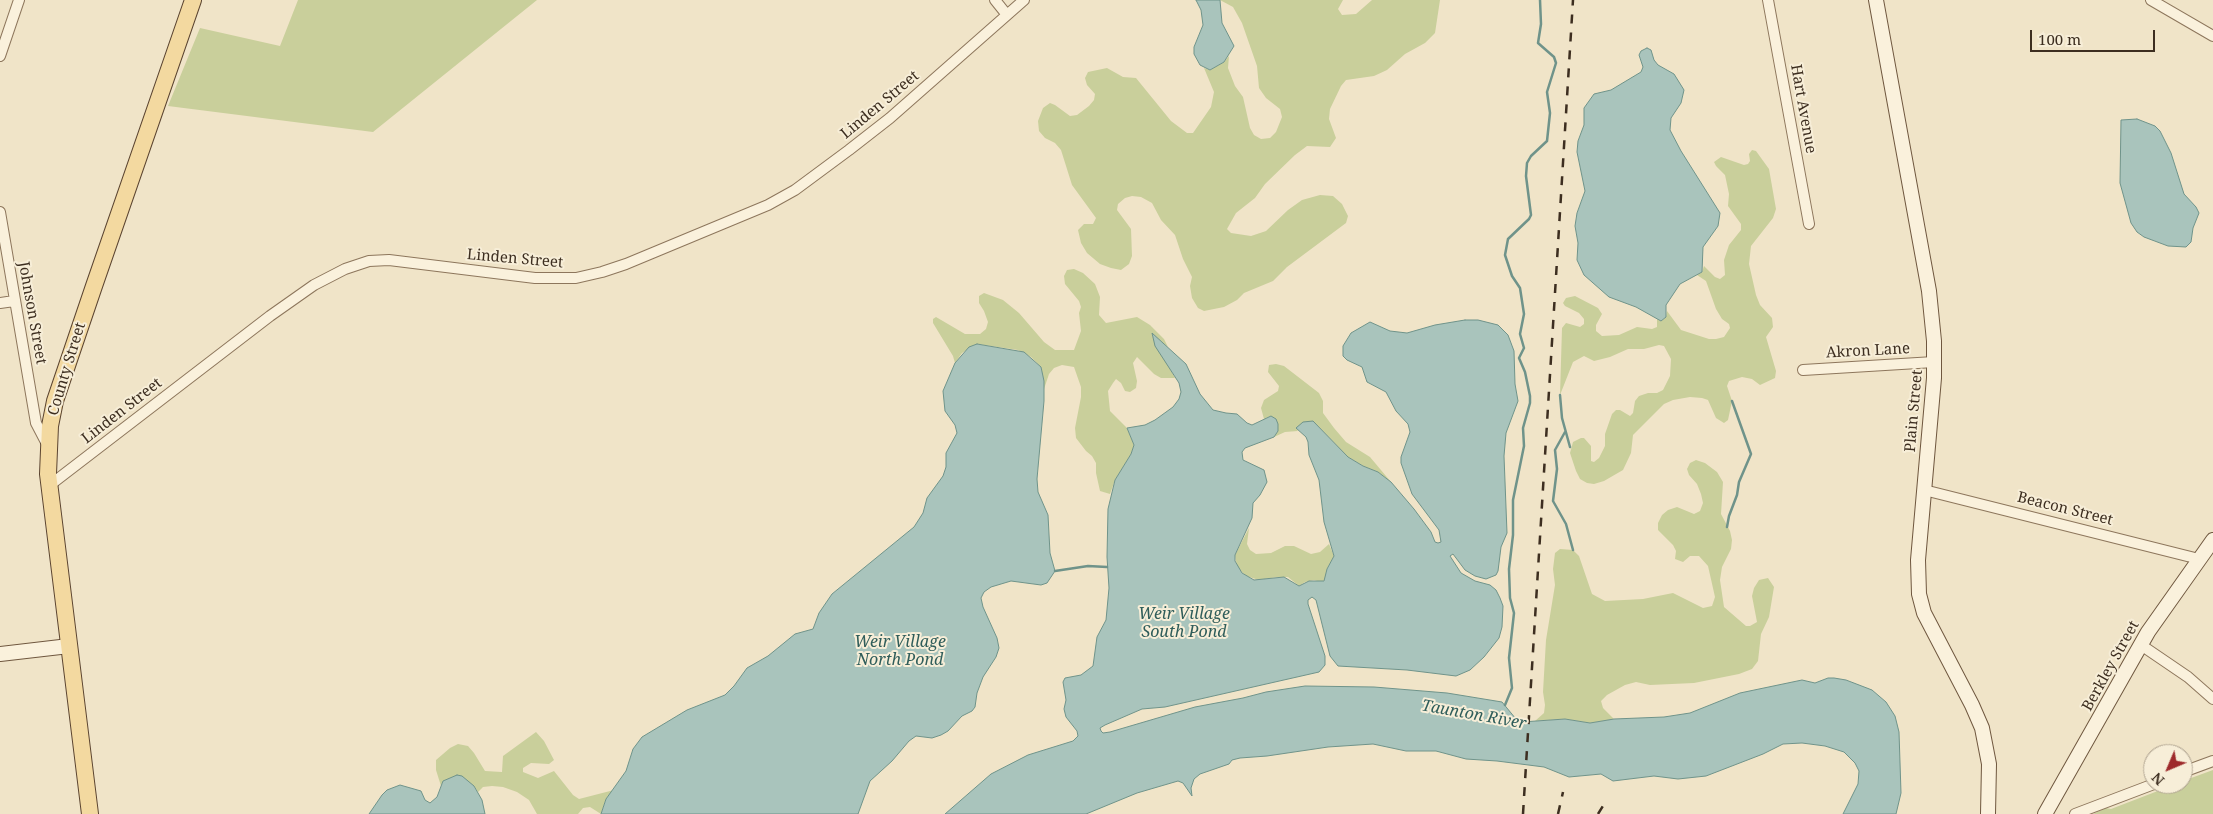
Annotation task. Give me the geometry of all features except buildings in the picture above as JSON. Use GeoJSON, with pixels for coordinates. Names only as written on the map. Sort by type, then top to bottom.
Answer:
{"type":"FeatureCollection","features":[{"type":"Feature","properties":{"kind":"main road","name":"County Street"},"geometry":{"type":"LineString","coordinates":[[90,814],[48,474],[48,446],[52,414],[193,0]]}},
{"type":"Feature","properties":{"kind":"main road","name":"Plain Street"},"geometry":{"type":"LineString","coordinates":[[1876,0],[1929,291],[1934,362],[1918,560],[1919,594],[1924,613],[1982,728],[1989,764],[1988,814]]}},
{"type":"Feature","properties":{"kind":"main road","name":"Berkley Street"},"geometry":{"type":"LineString","coordinates":[[2045,814],[2164,607],[2213,540]]}},
{"type":"Feature","properties":{"kind":"main road"},"geometry":{"type":"LineString","coordinates":[[0,654],[70,646]]}},
{"type":"Feature","properties":{"kind":"street"},"geometry":{"type":"LineString","coordinates":[[0,56],[19,0]]}},
{"type":"Feature","properties":{"kind":"street"},"geometry":{"type":"LineString","coordinates":[[995,0],[1007,15]]}},
{"type":"Feature","properties":{"kind":"street","name":"Linden Street"},"geometry":{"type":"LineString","coordinates":[[50,485],[275,312],[314,285],[345,269],[369,261],[389,260],[535,278],[576,278],[626,264],[768,205],[795,190],[850,150],[1024,0]]}},
{"type":"Feature","properties":{"kind":"street","name":"Hart Avenue"},"geometry":{"type":"LineString","coordinates":[[1768,0],[1809,224]]}},
{"type":"Feature","properties":{"kind":"street"},"geometry":{"type":"LineString","coordinates":[[2151,0],[2213,36]]}},
{"type":"Feature","properties":{"kind":"street","name":"Johnson Street"},"geometry":{"type":"LineString","coordinates":[[0,212],[36,423],[48,446]]}},
{"type":"Feature","properties":{"kind":"street"},"geometry":{"type":"LineString","coordinates":[[0,303],[14,301]]}},
{"type":"Feature","properties":{"kind":"street","name":"Akron Lane"},"geometry":{"type":"LineString","coordinates":[[1803,370],[1934,362]]}},
{"type":"Feature","properties":{"kind":"street","name":"Beacon Street"},"geometry":{"type":"LineString","coordinates":[[1924,490],[2199,559]]}},
{"type":"Feature","properties":{"kind":"street"},"geometry":{"type":"LineString","coordinates":[[2141,645],[2188,677],[2213,699]]}},
{"type":"Feature","properties":{"kind":"street"},"geometry":{"type":"LineString","coordinates":[[2193,768],[2213,761]]}},
{"type":"Feature","properties":{"kind":"street"},"geometry":{"type":"LineString","coordinates":[[2075,814],[2143,788]]}},
{"type":"Feature","properties":{"kind":"green space"},"geometry":{"type":"Polygon","coordinates":[[[298,0],[537,0],[373,132],[168,106],[200,28],[280,46],[298,0]]]}},
{"type":"Feature","properties":{"kind":"green space"},"geometry":{"type":"Polygon","coordinates":[[[1220,0],[1343,0],[1338,9],[1342,15],[1356,14],[1372,0],[1440,0],[1435,33],[1425,43],[1405,54],[1387,70],[1374,76],[1346,80],[1341,86],[1330,109],[1329,119],[1336,138],[1330,147],[1307,146],[1295,155],[1265,184],[1255,198],[1236,213],[1227,229],[1231,233],[1251,236],[1266,231],[1288,210],[1302,200],[1320,195],[1333,196],[1342,204],[1348,216],[1346,223],[1287,267],[1273,281],[1244,293],[1237,300],[1224,307],[1204,311],[1198,308],[1192,298],[1190,286],[1192,277],[1183,259],[1175,235],[1161,220],[1152,203],[1141,197],[1132,196],[1125,198],[1118,204],[1117,210],[1131,229],[1132,256],[1129,264],[1121,270],[1111,268],[1100,264],[1087,253],[1081,243],[1078,230],[1084,224],[1093,224],[1096,218],[1072,185],[1061,150],[1039,131],[1038,121],[1043,108],[1050,103],[1070,116],[1077,115],[1089,106],[1094,100],[1095,94],[1087,85],[1085,78],[1088,72],[1107,68],[1123,77],[1136,78],[1171,121],[1187,133],[1193,133],[1211,107],[1214,92],[1204,68],[1210,70],[1224,62],[1229,56],[1228,68],[1235,86],[1243,97],[1250,128],[1254,135],[1261,139],[1270,138],[1276,132],[1282,117],[1280,109],[1266,98],[1259,88],[1257,66],[1242,23],[1233,7],[1220,0]]]}},
{"type":"Feature","properties":{"kind":"green space"},"geometry":{"type":"Polygon","coordinates":[[[1752,150],[1756,151],[1769,169],[1776,209],[1773,218],[1751,246],[1749,264],[1760,305],[1772,318],[1773,327],[1766,337],[1776,371],[1775,378],[1760,385],[1752,379],[1742,377],[1729,381],[1727,386],[1732,401],[1728,420],[1724,423],[1716,418],[1708,400],[1702,398],[1690,397],[1673,400],[1664,404],[1633,435],[1631,453],[1623,470],[1604,481],[1594,484],[1587,483],[1580,479],[1576,471],[1570,453],[1573,442],[1584,438],[1591,446],[1591,461],[1594,462],[1599,458],[1605,446],[1605,434],[1612,414],[1616,410],[1620,410],[1630,416],[1633,413],[1635,401],[1639,396],[1663,390],[1670,376],[1671,359],[1664,346],[1659,345],[1644,349],[1628,349],[1610,357],[1594,361],[1584,356],[1573,362],[1560,395],[1562,328],[1566,323],[1580,327],[1584,324],[1584,319],[1579,313],[1563,303],[1566,298],[1575,296],[1598,308],[1602,314],[1596,325],[1596,331],[1602,336],[1619,335],[1637,327],[1652,329],[1657,327],[1657,319],[1661,321],[1666,317],[1667,311],[1681,330],[1709,339],[1724,337],[1730,328],[1729,324],[1722,319],[1716,309],[1706,281],[1697,275],[1702,272],[1704,266],[1715,277],[1720,279],[1725,275],[1724,260],[1729,245],[1741,230],[1741,224],[1728,206],[1729,194],[1725,175],[1714,162],[1721,157],[1744,165],[1748,164],[1750,161],[1749,154],[1752,150]]]}},
{"type":"Feature","properties":{"kind":"green space"},"geometry":{"type":"Polygon","coordinates":[[[1074,269],[1083,273],[1095,284],[1100,297],[1099,315],[1106,323],[1137,317],[1150,325],[1164,339],[1168,347],[1152,335],[1175,378],[1161,378],[1154,374],[1137,357],[1133,363],[1137,381],[1136,388],[1130,392],[1125,391],[1121,383],[1116,379],[1108,391],[1110,411],[1127,428],[1134,445],[1131,454],[1115,480],[1110,494],[1100,491],[1096,463],[1076,438],[1075,428],[1081,387],[1074,367],[1062,365],[1054,368],[1049,374],[1044,389],[1041,367],[1031,357],[1018,350],[977,344],[962,353],[955,363],[953,356],[933,323],[933,319],[936,317],[965,334],[980,334],[986,329],[988,322],[979,303],[979,296],[984,293],[1003,300],[1019,313],[1044,342],[1055,350],[1074,350],[1081,331],[1079,313],[1081,307],[1079,301],[1065,284],[1064,276],[1067,270],[1074,269]]]}},
{"type":"Feature","properties":{"kind":"green space"},"geometry":{"type":"Polygon","coordinates":[[[1269,365],[1284,366],[1319,393],[1323,401],[1323,413],[1334,428],[1346,442],[1370,457],[1391,482],[1378,472],[1348,457],[1316,424],[1296,428],[1298,431],[1285,432],[1274,437],[1278,431],[1271,416],[1264,419],[1261,408],[1264,400],[1278,391],[1279,386],[1268,372],[1269,365]]]}},
{"type":"Feature","properties":{"kind":"green space"},"geometry":{"type":"Polygon","coordinates":[[[1696,460],[1705,463],[1717,472],[1723,482],[1721,514],[1730,531],[1732,540],[1731,549],[1722,567],[1720,580],[1724,607],[1746,626],[1750,626],[1757,622],[1752,596],[1754,588],[1759,580],[1768,578],[1774,587],[1769,617],[1761,634],[1758,661],[1752,669],[1739,674],[1694,683],[1650,685],[1636,682],[1625,685],[1607,695],[1601,701],[1603,708],[1614,719],[1590,723],[1565,719],[1535,721],[1544,713],[1543,692],[1546,640],[1555,585],[1553,569],[1555,553],[1560,549],[1573,550],[1579,556],[1592,594],[1605,601],[1643,599],[1673,593],[1703,608],[1712,606],[1715,597],[1708,566],[1699,556],[1690,556],[1683,562],[1675,559],[1676,551],[1673,545],[1658,530],[1658,523],[1662,515],[1668,510],[1677,507],[1694,514],[1700,511],[1703,503],[1701,494],[1687,469],[1690,463],[1696,460]]]}},
{"type":"Feature","properties":{"kind":"green space"},"geometry":{"type":"Polygon","coordinates":[[[1249,528],[1247,544],[1250,550],[1256,554],[1271,553],[1285,546],[1294,546],[1311,554],[1320,552],[1329,544],[1334,556],[1327,569],[1326,579],[1321,582],[1314,580],[1305,582],[1299,586],[1288,577],[1259,580],[1246,576],[1237,567],[1235,555],[1249,528]]]}},
{"type":"Feature","properties":{"kind":"green space"},"geometry":{"type":"Polygon","coordinates":[[[536,732],[544,741],[554,760],[549,764],[531,763],[523,768],[523,772],[538,778],[554,771],[573,795],[579,799],[614,790],[606,799],[601,814],[590,807],[583,808],[578,814],[537,814],[529,800],[517,792],[503,787],[483,787],[478,792],[474,786],[443,781],[441,786],[436,770],[436,760],[450,748],[458,744],[468,746],[485,771],[502,772],[503,756],[536,732]]]}},
{"type":"Feature","properties":{"kind":"green space"},"geometry":{"type":"Polygon","coordinates":[[[2213,770],[2213,814],[2093,814],[2150,794],[2193,794],[2193,777],[2213,770]]]}},
{"type":"Feature","properties":{"kind":"water"},"geometry":{"type":"Polygon","coordinates":[[[1196,0],[1220,0],[1222,23],[1234,46],[1224,62],[1210,70],[1200,65],[1194,54],[1194,47],[1203,25],[1201,10],[1196,0]]]}},
{"type":"Feature","properties":{"kind":"water"},"geometry":{"type":"Polygon","coordinates":[[[1647,48],[1651,50],[1654,60],[1658,65],[1674,74],[1684,90],[1681,103],[1671,118],[1670,130],[1720,213],[1718,226],[1703,247],[1702,272],[1680,284],[1666,305],[1666,317],[1661,321],[1636,307],[1609,297],[1584,275],[1577,260],[1578,243],[1575,226],[1577,213],[1585,191],[1577,152],[1578,141],[1584,125],[1584,108],[1594,94],[1611,90],[1641,72],[1643,67],[1639,55],[1641,51],[1647,48]]]}},
{"type":"Feature","properties":{"kind":"water"},"geometry":{"type":"Polygon","coordinates":[[[2137,119],[2155,126],[2160,131],[2171,153],[2184,194],[2199,213],[2193,228],[2191,242],[2186,247],[2168,246],[2144,237],[2137,232],[2131,223],[2120,183],[2121,120],[2137,119]]]}},
{"type":"Feature","properties":{"kind":"water","name":"Weir Village South Pond"},"geometry":{"type":"Polygon","coordinates":[[[1465,320],[1478,320],[1498,325],[1508,335],[1514,351],[1515,384],[1518,401],[1506,433],[1504,456],[1507,533],[1501,547],[1498,571],[1496,575],[1486,579],[1475,576],[1465,570],[1453,554],[1450,556],[1461,573],[1475,581],[1490,585],[1496,590],[1503,606],[1502,627],[1499,638],[1484,657],[1470,670],[1456,676],[1407,670],[1338,666],[1330,656],[1316,600],[1312,597],[1308,600],[1308,604],[1325,656],[1325,665],[1319,672],[1165,707],[1142,709],[1105,725],[1100,728],[1101,731],[1103,733],[1110,732],[1195,707],[1305,686],[1374,687],[1447,693],[1502,702],[1516,719],[1522,722],[1565,719],[1590,723],[1614,719],[1664,717],[1690,713],[1740,693],[1802,680],[1815,683],[1828,678],[1834,678],[1846,680],[1872,690],[1886,702],[1895,716],[1899,732],[1901,793],[1896,814],[1843,814],[1858,784],[1859,771],[1855,763],[1844,752],[1825,746],[1802,743],[1783,744],[1763,754],[1706,776],[1678,779],[1654,776],[1613,781],[1601,774],[1569,777],[1544,767],[1466,759],[1436,751],[1406,751],[1373,744],[1328,747],[1232,760],[1229,764],[1200,774],[1194,779],[1191,788],[1192,796],[1183,783],[1178,781],[1137,793],[1086,814],[945,814],[991,774],[1028,755],[1073,741],[1078,736],[1077,731],[1066,717],[1063,682],[1065,678],[1081,675],[1093,666],[1097,637],[1106,620],[1109,588],[1107,557],[1108,509],[1115,480],[1131,454],[1134,445],[1127,428],[1145,425],[1155,420],[1173,407],[1179,399],[1181,392],[1179,383],[1155,346],[1152,333],[1186,364],[1200,394],[1213,410],[1237,414],[1252,425],[1271,416],[1276,419],[1278,431],[1274,437],[1245,448],[1242,452],[1243,460],[1264,470],[1267,482],[1253,503],[1252,518],[1235,555],[1235,561],[1242,573],[1254,580],[1284,577],[1299,586],[1309,581],[1324,581],[1327,569],[1334,556],[1324,522],[1319,480],[1309,455],[1308,442],[1306,437],[1296,428],[1303,422],[1313,421],[1348,457],[1378,472],[1391,482],[1431,532],[1435,542],[1441,542],[1439,530],[1412,494],[1401,463],[1401,457],[1410,432],[1408,424],[1396,411],[1386,392],[1367,382],[1362,367],[1343,356],[1343,346],[1351,333],[1370,322],[1390,331],[1407,333],[1435,325],[1465,320]]]}},
{"type":"Feature","properties":{"kind":"water","name":"Weir Village North Pond"},"geometry":{"type":"Polygon","coordinates":[[[977,344],[1024,352],[1041,367],[1044,381],[1044,401],[1037,479],[1038,492],[1048,515],[1050,553],[1055,571],[1047,583],[1041,585],[1011,581],[991,587],[984,592],[981,598],[983,607],[997,638],[999,648],[996,657],[983,677],[977,693],[975,707],[972,711],[962,716],[948,731],[941,735],[932,738],[916,736],[909,741],[892,761],[870,781],[858,814],[601,814],[606,799],[626,771],[633,749],[642,737],[687,710],[725,695],[747,668],[768,656],[795,634],[813,629],[819,613],[832,594],[914,527],[923,513],[927,498],[943,476],[946,467],[946,453],[957,433],[955,425],[945,411],[943,391],[955,363],[969,347],[977,344]]]}},
{"type":"Feature","properties":{"kind":"water"},"geometry":{"type":"Polygon","coordinates":[[[457,775],[462,776],[474,786],[482,800],[485,814],[369,814],[387,790],[400,785],[421,791],[425,800],[430,803],[437,797],[443,781],[457,775]]]}},
{"type":"Feature","properties":{"kind":"waterway","name":"Taunton River"},"geometry":{"type":"LineString","coordinates":[[1505,705],[1512,688],[1509,658],[1514,613],[1510,598],[1509,569],[1513,535],[1513,500],[1524,446],[1523,428],[1530,403],[1525,372],[1519,358],[1524,348],[1520,334],[1524,314],[1520,288],[1512,276],[1505,255],[1508,239],[1531,215],[1526,176],[1527,163],[1531,156],[1547,141],[1550,113],[1547,92],[1556,63],[1554,57],[1538,43],[1541,24],[1540,0]]}},
{"type":"Feature","properties":{"kind":"waterway"},"geometry":{"type":"LineString","coordinates":[[1560,395],[1562,418],[1570,447]]}},
{"type":"Feature","properties":{"kind":"waterway"},"geometry":{"type":"LineString","coordinates":[[1727,527],[1739,482],[1751,454],[1732,401]]}},
{"type":"Feature","properties":{"kind":"waterway"},"geometry":{"type":"LineString","coordinates":[[1565,432],[1555,450],[1557,469],[1553,501],[1566,524],[1573,550]]}},
{"type":"Feature","properties":{"kind":"waterway"},"geometry":{"type":"LineString","coordinates":[[1055,571],[1088,566],[1107,567]]}},
{"type":"Feature","properties":{"kind":"railway"},"geometry":{"type":"LineString","coordinates":[[1523,814],[1573,0]]}},
{"type":"Feature","properties":{"kind":"railway"},"geometry":{"type":"LineString","coordinates":[[1558,814],[1563,792]]}},
{"type":"Feature","properties":{"kind":"railway"},"geometry":{"type":"LineString","coordinates":[[1598,814],[1606,801]]}}]}
